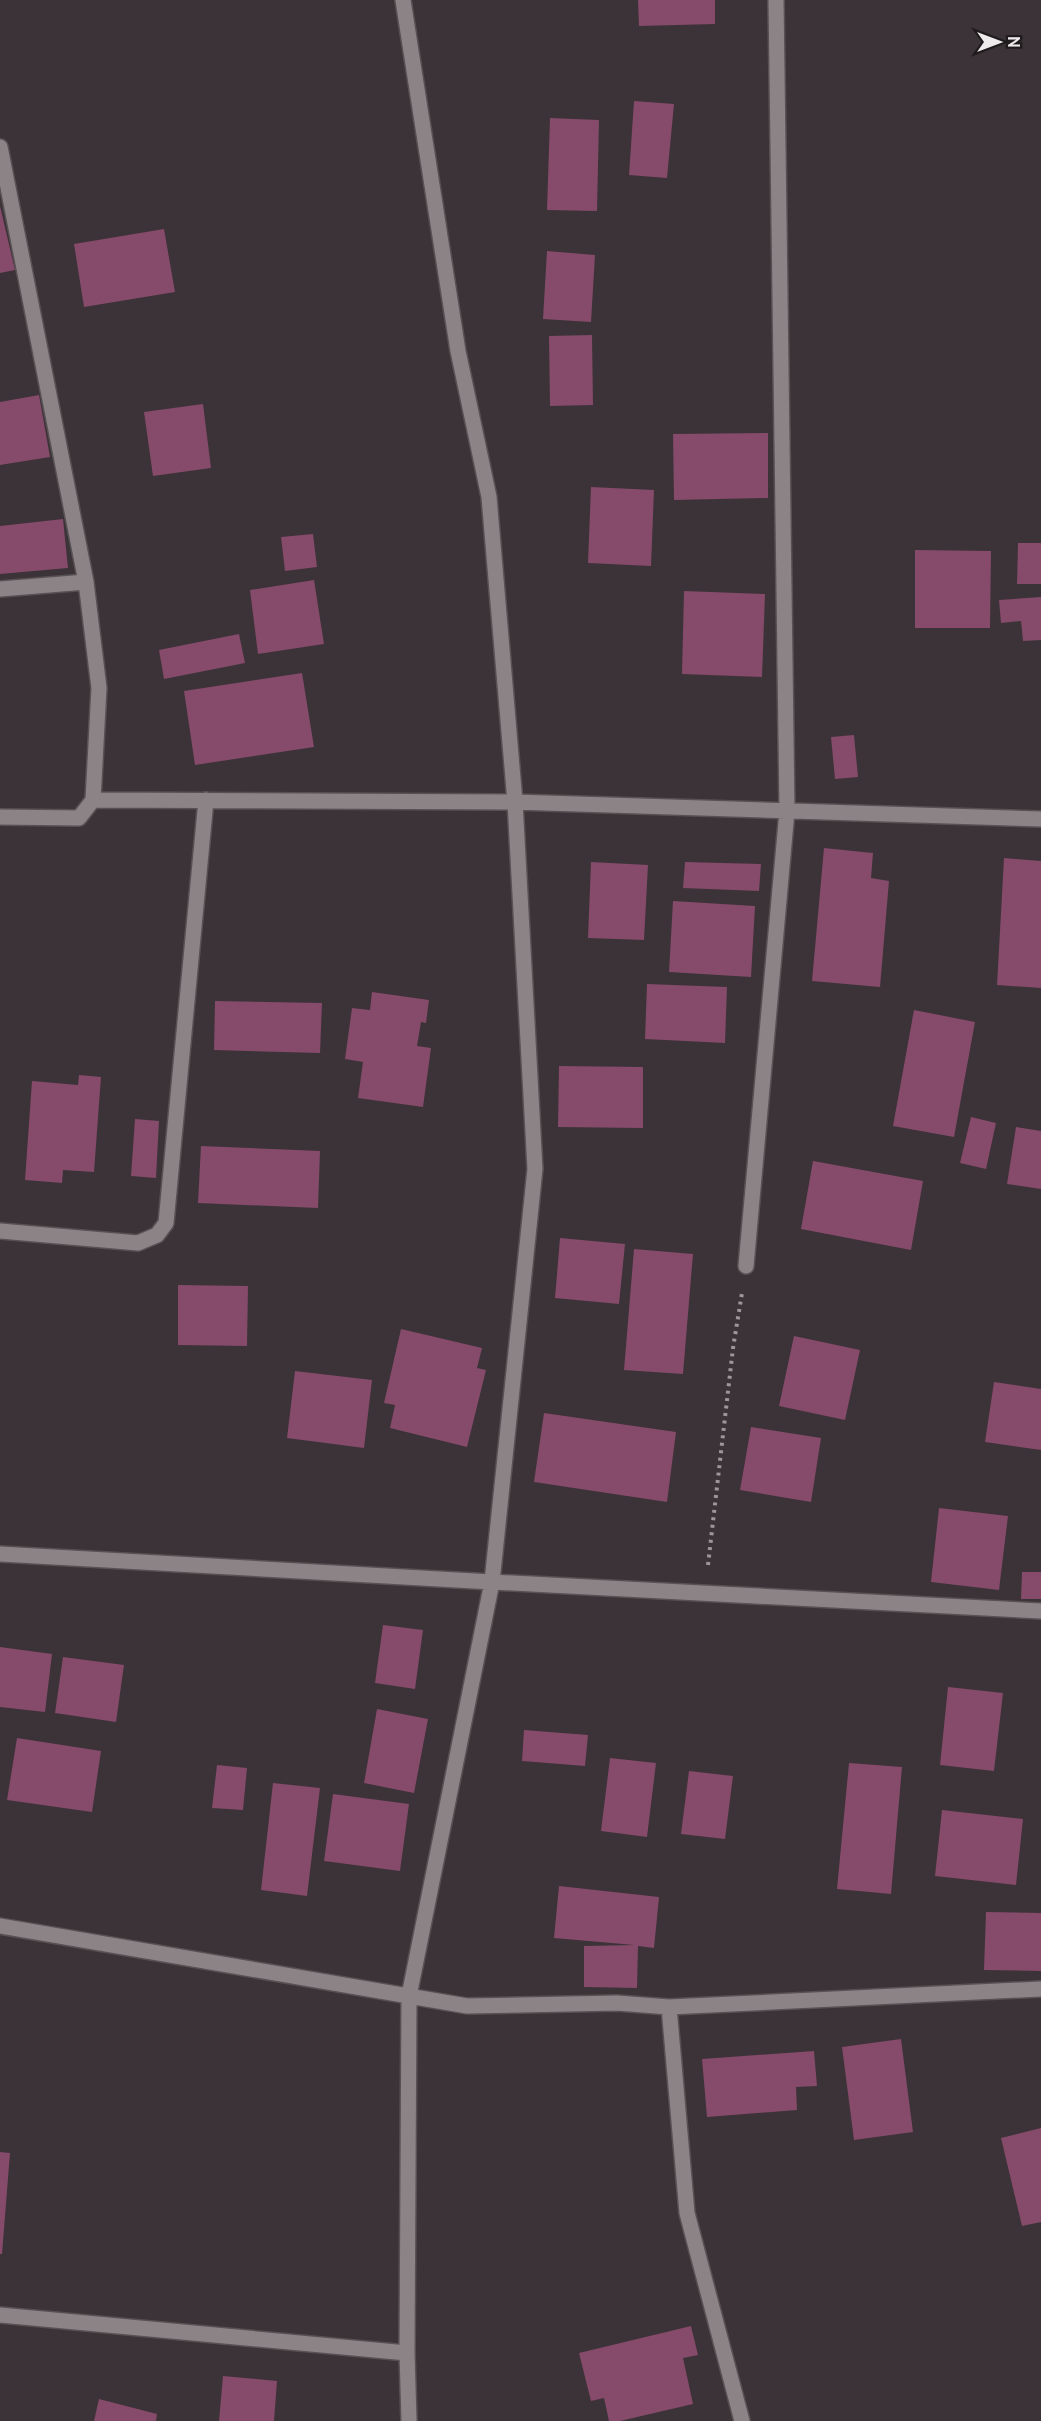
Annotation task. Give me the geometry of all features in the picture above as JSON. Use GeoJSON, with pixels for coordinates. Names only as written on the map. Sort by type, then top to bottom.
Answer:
{"type":"FeatureCollection","features":[{"type":"Feature","properties":{"kind":"street"},"geometry":{"type":"LineString","coordinates":[[403,0],[458,351],[489,497],[515,802],[535,1169],[492,1582],[409,1996],[407,2353],[409,2421]]}},
{"type":"Feature","properties":{"kind":"street"},"geometry":{"type":"LineString","coordinates":[[746,1266],[787,811],[776,0]]}},
{"type":"Feature","properties":{"kind":"street"},"geometry":{"type":"LineString","coordinates":[[0,147],[86,582],[99,688],[93,800],[79,818],[0,817]]}},
{"type":"Feature","properties":{"kind":"street"},"geometry":{"type":"LineString","coordinates":[[0,589],[86,582]]}},
{"type":"Feature","properties":{"kind":"street"},"geometry":{"type":"LineString","coordinates":[[93,800],[515,802],[1041,819]]}},
{"type":"Feature","properties":{"kind":"street"},"geometry":{"type":"LineString","coordinates":[[0,1231],[138,1243],[157,1235],[166,1223],[206,800]]}},
{"type":"Feature","properties":{"kind":"street"},"geometry":{"type":"LineString","coordinates":[[0,1554],[1041,1611]]}},
{"type":"Feature","properties":{"kind":"street"},"geometry":{"type":"LineString","coordinates":[[0,1926],[467,2006],[616,2004],[669,2007],[1041,1989]]}},
{"type":"Feature","properties":{"kind":"street"},"geometry":{"type":"LineString","coordinates":[[669,2007],[687,2213],[742,2421]]}},
{"type":"Feature","properties":{"kind":"street"},"geometry":{"type":"LineString","coordinates":[[0,2314],[407,2353]]}},
{"type":"Feature","properties":{"kind":"path"},"geometry":{"type":"LineString","coordinates":[[704,1592],[733,1348],[746,1266]]}},
{"type":"Feature","properties":{"kind":"building"},"geometry":{"type":"Polygon","coordinates":[[[638,0],[715,0],[715,24],[639,26],[638,0]]]}},
{"type":"Feature","properties":{"kind":"building"},"geometry":{"type":"Polygon","coordinates":[[[634,101],[674,104],[667,178],[629,175],[634,101]]]}},
{"type":"Feature","properties":{"kind":"building"},"geometry":{"type":"Polygon","coordinates":[[[550,118],[599,120],[597,211],[547,210],[550,118]]]}},
{"type":"Feature","properties":{"kind":"building"},"geometry":{"type":"Polygon","coordinates":[[[0,206],[15,270],[0,273],[0,206]]]}},
{"type":"Feature","properties":{"kind":"building"},"geometry":{"type":"Polygon","coordinates":[[[164,229],[175,292],[84,307],[74,244],[164,229]]]}},
{"type":"Feature","properties":{"kind":"building"},"geometry":{"type":"Polygon","coordinates":[[[547,251],[595,255],[591,322],[543,319],[547,251]]]}},
{"type":"Feature","properties":{"kind":"building"},"geometry":{"type":"Polygon","coordinates":[[[592,335],[593,405],[550,406],[549,336],[592,335]]]}},
{"type":"Feature","properties":{"kind":"building"},"geometry":{"type":"Polygon","coordinates":[[[39,395],[50,457],[0,465],[0,402],[39,395]]]}},
{"type":"Feature","properties":{"kind":"building"},"geometry":{"type":"Polygon","coordinates":[[[203,404],[211,468],[153,476],[144,412],[203,404]]]}},
{"type":"Feature","properties":{"kind":"building"},"geometry":{"type":"Polygon","coordinates":[[[768,433],[768,498],[674,500],[673,434],[768,433]]]}},
{"type":"Feature","properties":{"kind":"building"},"geometry":{"type":"Polygon","coordinates":[[[591,487],[654,490],[651,566],[588,563],[591,487]]]}},
{"type":"Feature","properties":{"kind":"building"},"geometry":{"type":"Polygon","coordinates":[[[63,519],[68,568],[0,574],[0,526],[63,519]]]}},
{"type":"Feature","properties":{"kind":"building"},"geometry":{"type":"Polygon","coordinates":[[[313,534],[317,567],[285,571],[281,537],[313,534]]]}},
{"type":"Feature","properties":{"kind":"building"},"geometry":{"type":"Polygon","coordinates":[[[1018,543],[1041,543],[1041,584],[1017,584],[1018,543]]]}},
{"type":"Feature","properties":{"kind":"building"},"geometry":{"type":"Polygon","coordinates":[[[915,550],[991,551],[990,628],[915,628],[915,550]]]}},
{"type":"Feature","properties":{"kind":"building"},"geometry":{"type":"Polygon","coordinates":[[[314,580],[324,644],[258,654],[250,590],[314,580]]]}},
{"type":"Feature","properties":{"kind":"building"},"geometry":{"type":"Polygon","coordinates":[[[684,591],[765,594],[762,677],[682,674],[684,591]]]}},
{"type":"Feature","properties":{"kind":"building"},"geometry":{"type":"Polygon","coordinates":[[[1041,597],[1041,640],[1023,641],[1021,621],[1001,623],[999,600],[1041,597]]]}},
{"type":"Feature","properties":{"kind":"building"},"geometry":{"type":"Polygon","coordinates":[[[239,634],[245,663],[164,679],[159,650],[239,634]]]}},
{"type":"Feature","properties":{"kind":"building"},"geometry":{"type":"Polygon","coordinates":[[[302,673],[314,747],[195,765],[184,691],[302,673]]]}},
{"type":"Feature","properties":{"kind":"building"},"geometry":{"type":"Polygon","coordinates":[[[854,735],[858,777],[835,779],[831,737],[854,735]]]}},
{"type":"Feature","properties":{"kind":"building"},"geometry":{"type":"Polygon","coordinates":[[[824,848],[873,853],[871,878],[889,881],[880,987],[812,981],[824,848]]]}},
{"type":"Feature","properties":{"kind":"building"},"geometry":{"type":"Polygon","coordinates":[[[1004,858],[1041,861],[1041,988],[997,985],[1004,858]]]}},
{"type":"Feature","properties":{"kind":"building"},"geometry":{"type":"Polygon","coordinates":[[[591,862],[648,865],[644,940],[588,938],[591,862]]]}},
{"type":"Feature","properties":{"kind":"building"},"geometry":{"type":"Polygon","coordinates":[[[685,862],[761,864],[759,891],[683,888],[685,862]]]}},
{"type":"Feature","properties":{"kind":"building"},"geometry":{"type":"Polygon","coordinates":[[[673,901],[755,906],[751,977],[669,972],[673,901]]]}},
{"type":"Feature","properties":{"kind":"building"},"geometry":{"type":"Polygon","coordinates":[[[647,984],[727,987],[725,1043],[645,1039],[647,984]]]}},
{"type":"Feature","properties":{"kind":"building"},"geometry":{"type":"Polygon","coordinates":[[[372,992],[429,1000],[426,1023],[421,1022],[417,1046],[431,1048],[423,1107],[358,1098],[363,1062],[345,1059],[352,1008],[370,1010],[372,992]]]}},
{"type":"Feature","properties":{"kind":"building"},"geometry":{"type":"Polygon","coordinates":[[[215,1001],[322,1003],[320,1053],[214,1050],[215,1001]]]}},
{"type":"Feature","properties":{"kind":"building"},"geometry":{"type":"Polygon","coordinates":[[[914,1010],[975,1022],[954,1137],[893,1126],[914,1010]]]}},
{"type":"Feature","properties":{"kind":"building"},"geometry":{"type":"Polygon","coordinates":[[[559,1066],[643,1067],[643,1128],[558,1127],[559,1066]]]}},
{"type":"Feature","properties":{"kind":"building"},"geometry":{"type":"Polygon","coordinates":[[[79,1075],[101,1077],[94,1172],[63,1170],[62,1183],[25,1180],[32,1081],[78,1085],[79,1075]]]}},
{"type":"Feature","properties":{"kind":"building"},"geometry":{"type":"Polygon","coordinates":[[[971,1117],[996,1123],[986,1169],[960,1163],[971,1117]]]}},
{"type":"Feature","properties":{"kind":"building"},"geometry":{"type":"Polygon","coordinates":[[[135,1119],[159,1121],[156,1178],[131,1176],[135,1119]]]}},
{"type":"Feature","properties":{"kind":"building"},"geometry":{"type":"Polygon","coordinates":[[[1016,1127],[1041,1131],[1041,1189],[1007,1184],[1016,1127]]]}},
{"type":"Feature","properties":{"kind":"building"},"geometry":{"type":"Polygon","coordinates":[[[201,1146],[320,1151],[318,1208],[198,1203],[201,1146]]]}},
{"type":"Feature","properties":{"kind":"building"},"geometry":{"type":"Polygon","coordinates":[[[813,1161],[923,1181],[911,1250],[801,1229],[813,1161]]]}},
{"type":"Feature","properties":{"kind":"building"},"geometry":{"type":"Polygon","coordinates":[[[560,1238],[625,1244],[619,1304],[555,1298],[560,1238]]]}},
{"type":"Feature","properties":{"kind":"building"},"geometry":{"type":"Polygon","coordinates":[[[634,1249],[693,1254],[683,1374],[624,1370],[634,1249]]]}},
{"type":"Feature","properties":{"kind":"building"},"geometry":{"type":"Polygon","coordinates":[[[178,1285],[248,1286],[247,1346],[178,1345],[178,1285]]]}},
{"type":"Feature","properties":{"kind":"building"},"geometry":{"type":"Polygon","coordinates":[[[401,1329],[482,1348],[477,1368],[486,1370],[467,1447],[390,1428],[395,1405],[384,1403],[401,1329]]]}},
{"type":"Feature","properties":{"kind":"building"},"geometry":{"type":"Polygon","coordinates":[[[794,1336],[860,1350],[845,1420],[779,1406],[794,1336]]]}},
{"type":"Feature","properties":{"kind":"building"},"geometry":{"type":"Polygon","coordinates":[[[295,1371],[372,1380],[364,1448],[287,1438],[295,1371]]]}},
{"type":"Feature","properties":{"kind":"building"},"geometry":{"type":"Polygon","coordinates":[[[994,1382],[1041,1389],[1041,1450],[985,1442],[994,1382]]]}},
{"type":"Feature","properties":{"kind":"building"},"geometry":{"type":"Polygon","coordinates":[[[544,1413],[676,1432],[667,1502],[534,1482],[544,1413]]]}},
{"type":"Feature","properties":{"kind":"building"},"geometry":{"type":"Polygon","coordinates":[[[751,1427],[821,1438],[811,1502],[740,1490],[751,1427]]]}},
{"type":"Feature","properties":{"kind":"building"},"geometry":{"type":"Polygon","coordinates":[[[939,1508],[1008,1516],[999,1590],[931,1582],[939,1508]]]}},
{"type":"Feature","properties":{"kind":"building"},"geometry":{"type":"Polygon","coordinates":[[[1022,1572],[1041,1572],[1041,1599],[1021,1599],[1022,1572]]]}},
{"type":"Feature","properties":{"kind":"building"},"geometry":{"type":"Polygon","coordinates":[[[383,1625],[423,1630],[415,1689],[375,1683],[383,1625]]]}},
{"type":"Feature","properties":{"kind":"building"},"geometry":{"type":"Polygon","coordinates":[[[0,1647],[52,1654],[45,1712],[0,1707],[0,1647]]]}},
{"type":"Feature","properties":{"kind":"building"},"geometry":{"type":"Polygon","coordinates":[[[63,1657],[124,1665],[116,1722],[55,1713],[63,1657]]]}},
{"type":"Feature","properties":{"kind":"building"},"geometry":{"type":"Polygon","coordinates":[[[948,1687],[1003,1693],[994,1771],[940,1765],[948,1687]]]}},
{"type":"Feature","properties":{"kind":"building"},"geometry":{"type":"Polygon","coordinates":[[[377,1709],[428,1719],[414,1793],[364,1783],[377,1709]]]}},
{"type":"Feature","properties":{"kind":"building"},"geometry":{"type":"Polygon","coordinates":[[[524,1730],[588,1735],[585,1766],[522,1761],[524,1730]]]}},
{"type":"Feature","properties":{"kind":"building"},"geometry":{"type":"Polygon","coordinates":[[[17,1738],[101,1751],[92,1812],[7,1800],[17,1738]]]}},
{"type":"Feature","properties":{"kind":"building"},"geometry":{"type":"Polygon","coordinates":[[[610,1758],[656,1763],[647,1837],[601,1831],[610,1758]]]}},
{"type":"Feature","properties":{"kind":"building"},"geometry":{"type":"Polygon","coordinates":[[[849,1763],[902,1767],[891,1894],[837,1889],[849,1763]]]}},
{"type":"Feature","properties":{"kind":"building"},"geometry":{"type":"Polygon","coordinates":[[[217,1765],[247,1768],[243,1810],[212,1808],[217,1765]]]}},
{"type":"Feature","properties":{"kind":"building"},"geometry":{"type":"Polygon","coordinates":[[[689,1771],[733,1776],[725,1839],[681,1834],[689,1771]]]}},
{"type":"Feature","properties":{"kind":"building"},"geometry":{"type":"Polygon","coordinates":[[[273,1783],[320,1788],[307,1896],[261,1890],[273,1783]]]}},
{"type":"Feature","properties":{"kind":"building"},"geometry":{"type":"Polygon","coordinates":[[[333,1794],[409,1804],[400,1871],[324,1861],[333,1794]]]}},
{"type":"Feature","properties":{"kind":"building"},"geometry":{"type":"Polygon","coordinates":[[[942,1810],[1023,1819],[1016,1885],[935,1876],[942,1810]]]}},
{"type":"Feature","properties":{"kind":"building"},"geometry":{"type":"Polygon","coordinates":[[[559,1886],[659,1897],[654,1948],[638,1946],[637,1988],[584,1987],[584,1946],[634,1945],[554,1938],[559,1886]]]}},
{"type":"Feature","properties":{"kind":"building"},"geometry":{"type":"Polygon","coordinates":[[[986,1912],[1041,1913],[1041,1971],[984,1970],[986,1912]]]}},
{"type":"Feature","properties":{"kind":"building"},"geometry":{"type":"Polygon","coordinates":[[[901,2039],[913,2132],[854,2140],[842,2047],[901,2039]]]}},
{"type":"Feature","properties":{"kind":"building"},"geometry":{"type":"Polygon","coordinates":[[[814,2051],[817,2086],[796,2087],[797,2110],[707,2117],[702,2059],[814,2051]]]}},
{"type":"Feature","properties":{"kind":"building"},"geometry":{"type":"Polygon","coordinates":[[[1041,2128],[1041,2222],[1022,2226],[1001,2138],[1041,2128]]]}},
{"type":"Feature","properties":{"kind":"building"},"geometry":{"type":"Polygon","coordinates":[[[0,2152],[10,2153],[2,2254],[0,2254],[0,2152]]]}},
{"type":"Feature","properties":{"kind":"building"},"geometry":{"type":"Polygon","coordinates":[[[691,2326],[698,2355],[683,2358],[693,2404],[620,2421],[609,2421],[604,2398],[591,2401],[579,2353],[691,2326]]]}},
{"type":"Feature","properties":{"kind":"building"},"geometry":{"type":"Polygon","coordinates":[[[223,2376],[277,2381],[274,2421],[219,2421],[223,2376]]]}},
{"type":"Feature","properties":{"kind":"building"},"geometry":{"type":"Polygon","coordinates":[[[99,2399],[157,2414],[156,2421],[94,2421],[99,2399]]]}}]}
